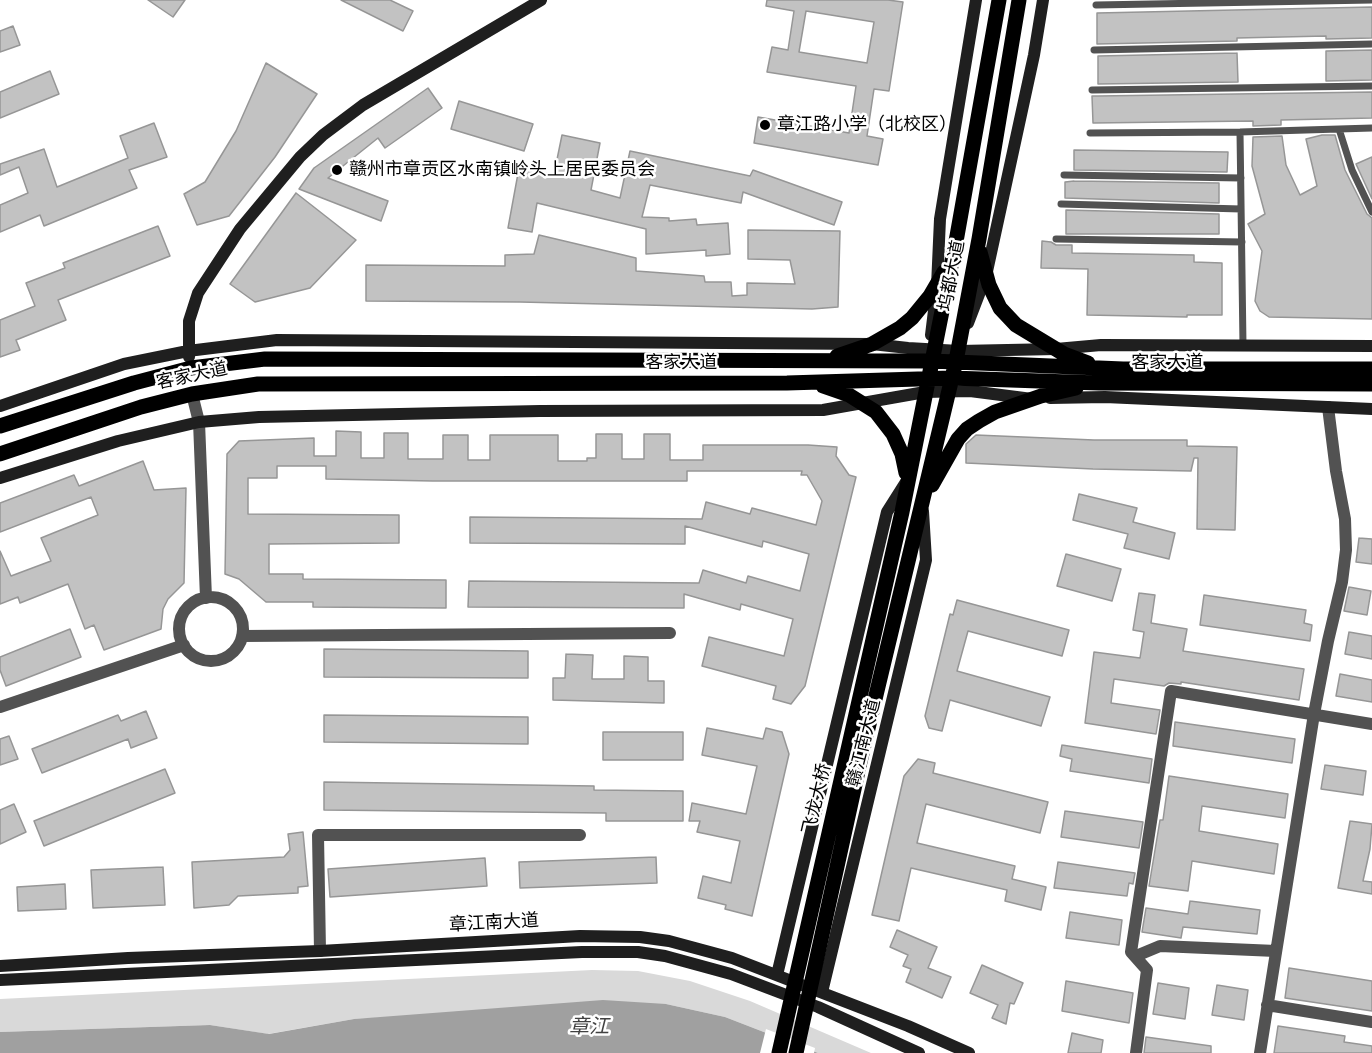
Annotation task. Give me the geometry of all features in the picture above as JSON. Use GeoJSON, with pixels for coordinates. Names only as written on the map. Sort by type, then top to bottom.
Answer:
{"type":"FeatureCollection","features":[{"type":"Feature","properties":{"kind":"main road","name":"坞都大道"},"geometry":{"type":"LineString","coordinates":[[893,554],[957,236],[999,0]]}},
{"type":"Feature","properties":{"kind":"main road","name":"坞都大道"},"geometry":{"type":"LineString","coordinates":[[908,557],[957,354],[979,239],[1019,0]]}},
{"type":"Feature","properties":{"kind":"main road"},"geometry":{"type":"LineString","coordinates":[[808,362],[856,351],[872,344],[912,318],[937,286],[947,267],[957,236]]}},
{"type":"Feature","properties":{"kind":"main road"},"geometry":{"type":"LineString","coordinates":[[979,239],[986,276],[1000,308],[1016,325],[1078,360],[1123,369]]}},
{"type":"Feature","properties":{"kind":"main road","name":"客家大道"},"geometry":{"type":"LineString","coordinates":[[0,426],[134,382],[191,369],[265,359],[808,362],[957,354],[1008,365],[1123,369],[1372,369]]}},
{"type":"Feature","properties":{"kind":"main road"},"geometry":{"type":"LineString","coordinates":[[923,500],[958,439],[967,429],[995,412],[1032,399],[1099,382]]}},
{"type":"Feature","properties":{"kind":"main road","name":"客家大道"},"geometry":{"type":"LineString","coordinates":[[0,454],[141,407],[192,394],[258,384],[787,383],[926,386],[1099,382],[1372,384]]}},
{"type":"Feature","properties":{"kind":"main road"},"geometry":{"type":"LineString","coordinates":[[787,383],[819,385],[834,389],[876,412],[893,434],[902,454],[907,481]]}},
{"type":"Feature","properties":{"kind":"main road","name":"飞龙大桥"},"geometry":{"type":"LineString","coordinates":[[779,1053],[893,554]]}},
{"type":"Feature","properties":{"kind":"main road","name":"飞龙大桥"},"geometry":{"type":"LineString","coordinates":[[796,1053],[908,557]]}},
{"type":"Feature","properties":{"kind":"street"},"geometry":{"type":"LineString","coordinates":[[191,369],[188,351],[189,321],[198,293],[240,229],[322,135],[363,105],[541,0]]}},
{"type":"Feature","properties":{"kind":"street"},"geometry":{"type":"LineString","coordinates":[[0,406],[124,364],[188,351],[278,340],[872,344],[932,354],[931,330],[937,286],[940,219],[976,0]]}},
{"type":"Feature","properties":{"kind":"street"},"geometry":{"type":"LineString","coordinates":[[1043,0],[1034,55],[986,276],[957,354],[1101,345],[1372,346]]}},
{"type":"Feature","properties":{"kind":"street"},"geometry":{"type":"LineString","coordinates":[[950,385],[970,391],[1032,399],[1105,397],[1372,408]]}},
{"type":"Feature","properties":{"kind":"street"},"geometry":{"type":"LineString","coordinates":[[0,478],[118,441],[199,422],[259,417],[493,412],[823,410],[864,404],[926,386]]}},
{"type":"Feature","properties":{"kind":"street"},"geometry":{"type":"LineString","coordinates":[[192,394],[199,422],[206,598]]}},
{"type":"Feature","properties":{"kind":"street"},"geometry":{"type":"LineString","coordinates":[[1260,1053],[1314,714],[1342,582],[1346,550],[1345,519],[1328,407]]}},
{"type":"Feature","properties":{"kind":"street"},"geometry":{"type":"LineString","coordinates":[[777,975],[887,512],[907,481]]}},
{"type":"Feature","properties":{"kind":"street","name":"赣江南大道"},"geometry":{"type":"LineString","coordinates":[[822,992],[926,560],[923,500]]}},
{"type":"Feature","properties":{"kind":"street"},"geometry":{"type":"LineString","coordinates":[[206,598],[219,598],[233,606],[242,619],[242,636],[234,651],[220,660],[211,661],[195,657],[184,645],[179,629],[184,613],[195,602],[206,598]]}},
{"type":"Feature","properties":{"kind":"street"},"geometry":{"type":"LineString","coordinates":[[242,636],[670,633]]}},
{"type":"Feature","properties":{"kind":"street"},"geometry":{"type":"LineString","coordinates":[[0,706],[184,645]]}},
{"type":"Feature","properties":{"kind":"street"},"geometry":{"type":"LineString","coordinates":[[1136,1053],[1146,970],[1131,952],[1172,692],[1372,724]]}},
{"type":"Feature","properties":{"kind":"street"},"geometry":{"type":"LineString","coordinates":[[320,951],[318,835],[580,835]]}},
{"type":"Feature","properties":{"kind":"street","name":"章江南大道"},"geometry":{"type":"LineString","coordinates":[[0,966],[580,936],[640,937],[697,948],[777,975],[909,1026],[969,1053]]}},
{"type":"Feature","properties":{"kind":"street"},"geometry":{"type":"LineString","coordinates":[[1136,956],[1160,946],[1276,951]]}},
{"type":"Feature","properties":{"kind":"street","name":"章江南大道"},"geometry":{"type":"LineString","coordinates":[[0,980],[582,952],[638,952],[665,956],[731,974],[818,1007],[919,1053]]}},
{"type":"Feature","properties":{"kind":"street"},"geometry":{"type":"LineString","coordinates":[[1268,1005],[1372,1022]]}},
{"type":"Feature","properties":{"kind":"lane"},"geometry":{"type":"LineString","coordinates":[[1096,4],[1372,0]]}},
{"type":"Feature","properties":{"kind":"lane"},"geometry":{"type":"LineString","coordinates":[[1094,50],[1372,44]]}},
{"type":"Feature","properties":{"kind":"lane"},"geometry":{"type":"LineString","coordinates":[[1092,90],[1372,86]]}},
{"type":"Feature","properties":{"kind":"lane"},"geometry":{"type":"LineString","coordinates":[[1090,133],[1372,128]]}},
{"type":"Feature","properties":{"kind":"lane"},"geometry":{"type":"LineString","coordinates":[[1339,129],[1352,170],[1372,212]]}},
{"type":"Feature","properties":{"kind":"lane"},"geometry":{"type":"LineString","coordinates":[[1240,132],[1243,345]]}},
{"type":"Feature","properties":{"kind":"lane"},"geometry":{"type":"LineString","coordinates":[[1064,174],[1241,178]]}},
{"type":"Feature","properties":{"kind":"lane"},"geometry":{"type":"LineString","coordinates":[[1061,204],[1241,209]]}},
{"type":"Feature","properties":{"kind":"lane"},"geometry":{"type":"LineString","coordinates":[[1056,239],[1242,242]]}},
{"type":"Feature","properties":{"kind":"shaded area"},"geometry":{"type":"Polygon","coordinates":[[[592,970],[638,971],[690,981],[750,1001],[871,1053],[818,1053],[725,1017],[666,1004],[354,1019],[268,1034],[210,1025],[0,1032],[0,999],[592,970]]]}},
{"type":"Feature","properties":{"kind":"water","name":"章江"},"geometry":{"type":"Polygon","coordinates":[[[603,1000],[666,1004],[725,1017],[818,1053],[0,1053],[0,1032],[210,1025],[269,1034],[354,1019],[603,1000]]]}},
{"type":"Feature","properties":{"kind":"pier"},"geometry":{"type":"Polygon","coordinates":[[[766,1029],[815,1048],[814,1053],[760,1053],[766,1029]]]}},
{"type":"Feature","properties":{"kind":"building"},"geometry":{"type":"Polygon","coordinates":[[[148,0],[185,0],[173,17],[148,0]]]}},
{"type":"Feature","properties":{"kind":"building"},"geometry":{"type":"Polygon","coordinates":[[[341,0],[390,0],[413,11],[403,31],[341,0]]]}},
{"type":"Feature","properties":{"kind":"building"},"geometry":{"type":"Polygon","coordinates":[[[767,0],[903,2],[889,91],[874,89],[867,136],[883,139],[878,165],[754,143],[758,117],[849,133],[856,86],[767,72],[772,47],[788,50],[794,11],[766,6],[767,0]],[[806,11],[799,52],[867,63],[874,22],[806,11]]]}},
{"type":"Feature","properties":{"kind":"building"},"geometry":{"type":"Polygon","coordinates":[[[1372,7],[1372,38],[1326,39],[1326,36],[1237,38],[1237,41],[1097,44],[1097,13],[1372,7]]]}},
{"type":"Feature","properties":{"kind":"building"},"geometry":{"type":"Polygon","coordinates":[[[13,26],[20,45],[0,52],[0,31],[13,26]]]}},
{"type":"Feature","properties":{"kind":"building"},"geometry":{"type":"Polygon","coordinates":[[[1372,50],[1372,80],[1326,81],[1326,51],[1372,50]]]}},
{"type":"Feature","properties":{"kind":"building"},"geometry":{"type":"Polygon","coordinates":[[[1237,53],[1238,82],[1098,84],[1098,56],[1237,53]]]}},
{"type":"Feature","properties":{"kind":"building"},"geometry":{"type":"Polygon","coordinates":[[[266,63],[317,94],[275,157],[229,216],[197,225],[184,194],[205,182],[236,131],[266,63]]]}},
{"type":"Feature","properties":{"kind":"building"},"geometry":{"type":"Polygon","coordinates":[[[50,71],[59,94],[0,118],[0,92],[50,71]]]}},
{"type":"Feature","properties":{"kind":"building"},"geometry":{"type":"Polygon","coordinates":[[[428,88],[442,108],[385,148],[378,138],[328,178],[388,201],[381,221],[299,189],[314,168],[428,88]]]}},
{"type":"Feature","properties":{"kind":"building"},"geometry":{"type":"Polygon","coordinates":[[[1372,92],[1372,118],[1281,120],[1281,125],[1253,126],[1253,121],[1093,123],[1092,96],[1372,92]]]}},
{"type":"Feature","properties":{"kind":"building"},"geometry":{"type":"Polygon","coordinates":[[[459,101],[533,124],[524,151],[451,129],[459,101]]]}},
{"type":"Feature","properties":{"kind":"building"},"geometry":{"type":"Polygon","coordinates":[[[154,123],[167,157],[129,170],[137,188],[44,226],[40,215],[0,232],[0,205],[28,193],[19,167],[0,175],[0,164],[44,149],[57,187],[128,158],[120,136],[154,123]]]}},
{"type":"Feature","properties":{"kind":"building"},"geometry":{"type":"Polygon","coordinates":[[[562,135],[600,143],[591,190],[620,198],[630,151],[750,176],[753,170],[842,202],[834,225],[743,192],[741,203],[650,185],[642,217],[669,218],[669,221],[696,219],[697,225],[728,223],[730,254],[706,256],[706,250],[646,254],[646,229],[537,203],[532,232],[508,228],[519,168],[554,174],[562,135]]]}},
{"type":"Feature","properties":{"kind":"building"},"geometry":{"type":"Polygon","coordinates":[[[1335,135],[1345,170],[1367,214],[1372,218],[1372,319],[1269,317],[1260,311],[1255,301],[1262,251],[1248,224],[1265,214],[1252,166],[1253,137],[1282,136],[1286,165],[1300,195],[1317,186],[1306,139],[1335,135]]]}},
{"type":"Feature","properties":{"kind":"building"},"geometry":{"type":"Polygon","coordinates":[[[1074,150],[1228,152],[1227,172],[1074,170],[1074,150]]]}},
{"type":"Feature","properties":{"kind":"building"},"geometry":{"type":"Polygon","coordinates":[[[1372,157],[1372,199],[1356,164],[1372,157]]]}},
{"type":"Feature","properties":{"kind":"building"},"geometry":{"type":"Polygon","coordinates":[[[1065,182],[1219,183],[1219,203],[1065,198],[1065,182]]]}},
{"type":"Feature","properties":{"kind":"building"},"geometry":{"type":"Polygon","coordinates":[[[296,193],[356,240],[310,288],[255,302],[230,284],[296,193]]]}},
{"type":"Feature","properties":{"kind":"building"},"geometry":{"type":"Polygon","coordinates":[[[1066,210],[1219,214],[1219,234],[1066,234],[1066,210]]]}},
{"type":"Feature","properties":{"kind":"building"},"geometry":{"type":"Polygon","coordinates":[[[158,226],[170,256],[58,300],[66,320],[16,340],[20,350],[0,357],[0,320],[35,306],[26,283],[65,268],[63,263],[158,226]]]}},
{"type":"Feature","properties":{"kind":"building"},"geometry":{"type":"Polygon","coordinates":[[[748,230],[840,231],[838,307],[812,309],[366,301],[366,265],[505,266],[505,255],[534,254],[539,235],[636,258],[636,271],[704,276],[705,282],[731,282],[732,296],[747,295],[747,283],[795,284],[790,260],[748,259],[748,230]]]}},
{"type":"Feature","properties":{"kind":"building"},"geometry":{"type":"Polygon","coordinates":[[[1042,241],[1056,245],[1072,245],[1072,253],[1194,255],[1194,262],[1222,263],[1222,315],[1187,315],[1187,317],[1087,315],[1088,269],[1041,268],[1042,241]]]}},
{"type":"Feature","properties":{"kind":"building"},"geometry":{"type":"Polygon","coordinates":[[[336,431],[361,432],[361,458],[384,458],[384,433],[408,433],[408,459],[443,459],[443,435],[468,435],[468,460],[490,460],[490,435],[558,435],[558,461],[587,461],[587,458],[596,458],[596,434],[622,434],[622,459],[644,459],[644,434],[670,434],[670,460],[703,460],[703,445],[837,447],[836,456],[849,475],[856,477],[805,686],[791,704],[773,699],[776,686],[702,666],[709,637],[784,656],[793,619],[741,604],[740,610],[684,594],[684,608],[468,607],[469,581],[699,583],[703,570],[746,583],[748,576],[800,591],[809,554],[763,541],[762,547],[685,526],[685,544],[470,543],[470,517],[702,519],[706,502],[750,514],[752,508],[816,525],[822,501],[807,475],[801,475],[802,471],[687,471],[687,481],[433,481],[326,479],[326,466],[277,466],[277,478],[248,478],[248,514],[399,515],[399,543],[269,544],[269,574],[303,574],[303,579],[446,580],[446,608],[313,607],[313,602],[266,602],[239,579],[225,574],[227,454],[239,441],[314,438],[314,456],[336,456],[336,431]]]}},
{"type":"Feature","properties":{"kind":"building"},"geometry":{"type":"Polygon","coordinates":[[[976,435],[1094,440],[1187,440],[1187,446],[1237,447],[1235,530],[1197,529],[1198,458],[1194,458],[1191,471],[966,463],[966,444],[976,435]]]}},
{"type":"Feature","properties":{"kind":"building"},"geometry":{"type":"Polygon","coordinates":[[[143,461],[154,490],[186,488],[184,583],[168,599],[163,609],[161,629],[104,650],[94,625],[85,629],[68,584],[20,603],[18,597],[0,604],[0,551],[11,576],[51,561],[41,538],[98,515],[91,497],[0,532],[0,503],[74,475],[79,486],[143,461]]]}},
{"type":"Feature","properties":{"kind":"building"},"geometry":{"type":"Polygon","coordinates":[[[1079,494],[1137,508],[1133,522],[1175,533],[1169,559],[1124,548],[1128,534],[1073,520],[1079,494]]]}},
{"type":"Feature","properties":{"kind":"building"},"geometry":{"type":"Polygon","coordinates":[[[1359,538],[1372,539],[1372,564],[1356,562],[1359,538]]]}},
{"type":"Feature","properties":{"kind":"building"},"geometry":{"type":"Polygon","coordinates":[[[1066,554],[1121,569],[1112,601],[1057,586],[1066,554]]]}},
{"type":"Feature","properties":{"kind":"building"},"geometry":{"type":"Polygon","coordinates":[[[1349,587],[1371,591],[1367,615],[1344,611],[1349,587]]]}},
{"type":"Feature","properties":{"kind":"building"},"geometry":{"type":"Polygon","coordinates":[[[1139,593],[1155,595],[1151,623],[1187,629],[1183,651],[1304,669],[1299,700],[1181,682],[1181,684],[1169,683],[1164,686],[1114,679],[1111,703],[1160,710],[1156,734],[1085,723],[1094,652],[1140,658],[1144,632],[1133,630],[1139,593]]]}},
{"type":"Feature","properties":{"kind":"building"},"geometry":{"type":"Polygon","coordinates":[[[1204,595],[1306,610],[1304,623],[1312,625],[1310,641],[1200,625],[1204,595]]]}},
{"type":"Feature","properties":{"kind":"building"},"geometry":{"type":"Polygon","coordinates":[[[957,600],[1069,630],[1062,656],[968,631],[957,671],[1050,697],[1041,726],[950,700],[942,731],[929,728],[925,716],[950,614],[953,615],[957,600]]]}},
{"type":"Feature","properties":{"kind":"building"},"geometry":{"type":"Polygon","coordinates":[[[70,629],[81,657],[6,686],[0,670],[0,657],[70,629]]]}},
{"type":"Feature","properties":{"kind":"building"},"geometry":{"type":"Polygon","coordinates":[[[1349,632],[1372,636],[1372,659],[1345,654],[1349,632]]]}},
{"type":"Feature","properties":{"kind":"building"},"geometry":{"type":"Polygon","coordinates":[[[324,649],[528,651],[528,678],[324,677],[324,649]]]}},
{"type":"Feature","properties":{"kind":"building"},"geometry":{"type":"Polygon","coordinates":[[[566,654],[593,655],[592,679],[624,679],[624,656],[648,657],[648,681],[664,681],[664,703],[553,700],[553,678],[565,678],[566,654]]]}},
{"type":"Feature","properties":{"kind":"building"},"geometry":{"type":"Polygon","coordinates":[[[1340,674],[1372,680],[1372,702],[1336,696],[1340,674]]]}},
{"type":"Feature","properties":{"kind":"building"},"geometry":{"type":"Polygon","coordinates":[[[146,711],[157,738],[131,748],[128,739],[42,773],[32,749],[118,715],[121,721],[146,711]]]}},
{"type":"Feature","properties":{"kind":"building"},"geometry":{"type":"Polygon","coordinates":[[[324,715],[528,717],[528,744],[324,742],[324,715]]]}},
{"type":"Feature","properties":{"kind":"building"},"geometry":{"type":"Polygon","coordinates":[[[1175,722],[1295,739],[1292,763],[1173,746],[1175,722]]]}},
{"type":"Feature","properties":{"kind":"building"},"geometry":{"type":"Polygon","coordinates":[[[707,728],[763,739],[766,728],[782,732],[789,754],[752,916],[725,909],[726,905],[698,898],[703,876],[731,883],[740,841],[697,832],[700,821],[689,821],[692,803],[746,814],[757,766],[702,755],[707,728]]]}},
{"type":"Feature","properties":{"kind":"building"},"geometry":{"type":"Polygon","coordinates":[[[603,732],[683,732],[683,760],[603,760],[603,732]]]}},
{"type":"Feature","properties":{"kind":"building"},"geometry":{"type":"Polygon","coordinates":[[[9,736],[18,759],[0,765],[0,739],[9,736]]]}},
{"type":"Feature","properties":{"kind":"building"},"geometry":{"type":"Polygon","coordinates":[[[1062,745],[1152,759],[1149,783],[1070,771],[1072,759],[1060,756],[1062,745]]]}},
{"type":"Feature","properties":{"kind":"building"},"geometry":{"type":"Polygon","coordinates":[[[918,759],[935,763],[933,773],[1048,802],[1040,833],[926,804],[917,843],[1015,866],[1012,879],[1046,887],[1041,910],[1005,901],[1007,890],[911,868],[899,921],[872,915],[904,776],[918,759]]]}},
{"type":"Feature","properties":{"kind":"building"},"geometry":{"type":"Polygon","coordinates":[[[1325,765],[1366,771],[1363,795],[1321,789],[1325,765]]]}},
{"type":"Feature","properties":{"kind":"building"},"geometry":{"type":"Polygon","coordinates":[[[165,769],[175,793],[44,846],[34,821],[165,769]]]}},
{"type":"Feature","properties":{"kind":"building"},"geometry":{"type":"Polygon","coordinates":[[[1169,776],[1288,794],[1285,818],[1202,806],[1199,831],[1278,844],[1274,874],[1192,861],[1188,891],[1149,886],[1160,820],[1163,820],[1169,776]]]}},
{"type":"Feature","properties":{"kind":"building"},"geometry":{"type":"Polygon","coordinates":[[[324,782],[594,786],[594,790],[683,791],[683,821],[606,821],[606,813],[324,810],[324,782]]]}},
{"type":"Feature","properties":{"kind":"building"},"geometry":{"type":"Polygon","coordinates":[[[14,804],[26,832],[0,844],[0,810],[14,804]]]}},
{"type":"Feature","properties":{"kind":"building"},"geometry":{"type":"Polygon","coordinates":[[[1065,811],[1143,822],[1139,848],[1061,837],[1065,811]]]}},
{"type":"Feature","properties":{"kind":"building"},"geometry":{"type":"Polygon","coordinates":[[[1350,821],[1372,824],[1370,849],[1363,881],[1372,882],[1372,894],[1338,888],[1350,821]]]}},
{"type":"Feature","properties":{"kind":"building"},"geometry":{"type":"Polygon","coordinates":[[[303,832],[308,886],[298,887],[298,893],[238,896],[229,905],[194,908],[192,862],[284,857],[290,850],[288,834],[303,832]]]}},
{"type":"Feature","properties":{"kind":"building"},"geometry":{"type":"Polygon","coordinates":[[[656,857],[657,883],[520,888],[519,862],[656,857]]]}},
{"type":"Feature","properties":{"kind":"building"},"geometry":{"type":"Polygon","coordinates":[[[485,858],[487,886],[330,897],[328,869],[485,858]]]}},
{"type":"Feature","properties":{"kind":"building"},"geometry":{"type":"Polygon","coordinates":[[[1058,862],[1135,873],[1133,884],[1129,883],[1127,896],[1054,888],[1058,862]]]}},
{"type":"Feature","properties":{"kind":"building"},"geometry":{"type":"Polygon","coordinates":[[[163,867],[165,905],[93,908],[91,870],[163,867]]]}},
{"type":"Feature","properties":{"kind":"building"},"geometry":{"type":"Polygon","coordinates":[[[65,884],[66,909],[18,911],[17,887],[65,884]]]}},
{"type":"Feature","properties":{"kind":"building"},"geometry":{"type":"Polygon","coordinates":[[[1190,901],[1260,910],[1257,934],[1183,927],[1181,938],[1142,932],[1146,908],[1188,914],[1190,901]]]}},
{"type":"Feature","properties":{"kind":"building"},"geometry":{"type":"Polygon","coordinates":[[[1070,912],[1122,920],[1119,945],[1066,938],[1070,912]]]}},
{"type":"Feature","properties":{"kind":"building"},"geometry":{"type":"Polygon","coordinates":[[[897,930],[937,947],[928,968],[951,977],[942,998],[906,982],[911,969],[903,966],[908,955],[890,947],[897,930]]]}},
{"type":"Feature","properties":{"kind":"building"},"geometry":{"type":"Polygon","coordinates":[[[982,965],[1023,983],[1014,1004],[1010,1003],[1006,1024],[992,1018],[998,1005],[970,993],[982,965]]]}},
{"type":"Feature","properties":{"kind":"building"},"geometry":{"type":"Polygon","coordinates":[[[1289,968],[1372,981],[1372,1011],[1285,998],[1289,968]]]}},
{"type":"Feature","properties":{"kind":"building"},"geometry":{"type":"Polygon","coordinates":[[[1066,981],[1133,993],[1129,1023],[1062,1011],[1066,981]]]}},
{"type":"Feature","properties":{"kind":"building"},"geometry":{"type":"Polygon","coordinates":[[[1158,983],[1189,988],[1185,1019],[1153,1014],[1158,983]]]}},
{"type":"Feature","properties":{"kind":"building"},"geometry":{"type":"Polygon","coordinates":[[[1217,985],[1248,990],[1244,1020],[1212,1015],[1217,985]]]}},
{"type":"Feature","properties":{"kind":"building"},"geometry":{"type":"Polygon","coordinates":[[[1278,1026],[1345,1036],[1344,1042],[1372,1046],[1372,1053],[1274,1053],[1278,1026]]]}},
{"type":"Feature","properties":{"kind":"building"},"geometry":{"type":"Polygon","coordinates":[[[1072,1033],[1103,1040],[1101,1053],[1068,1053],[1072,1033]]]}},
{"type":"Feature","properties":{"kind":"building"},"geometry":{"type":"Polygon","coordinates":[[[1146,1037],[1211,1046],[1211,1053],[1144,1053],[1146,1037]]]}},
{"type":"Feature","properties":{"kind":"place","name":"章江路小学（北校区）"},"geometry":{"type":"Point","coordinates":[765,125]}},
{"type":"Feature","properties":{"kind":"place","name":"赣州市章贡区水南镇岭头上居民委员会"},"geometry":{"type":"Point","coordinates":[337,170]}}]}
